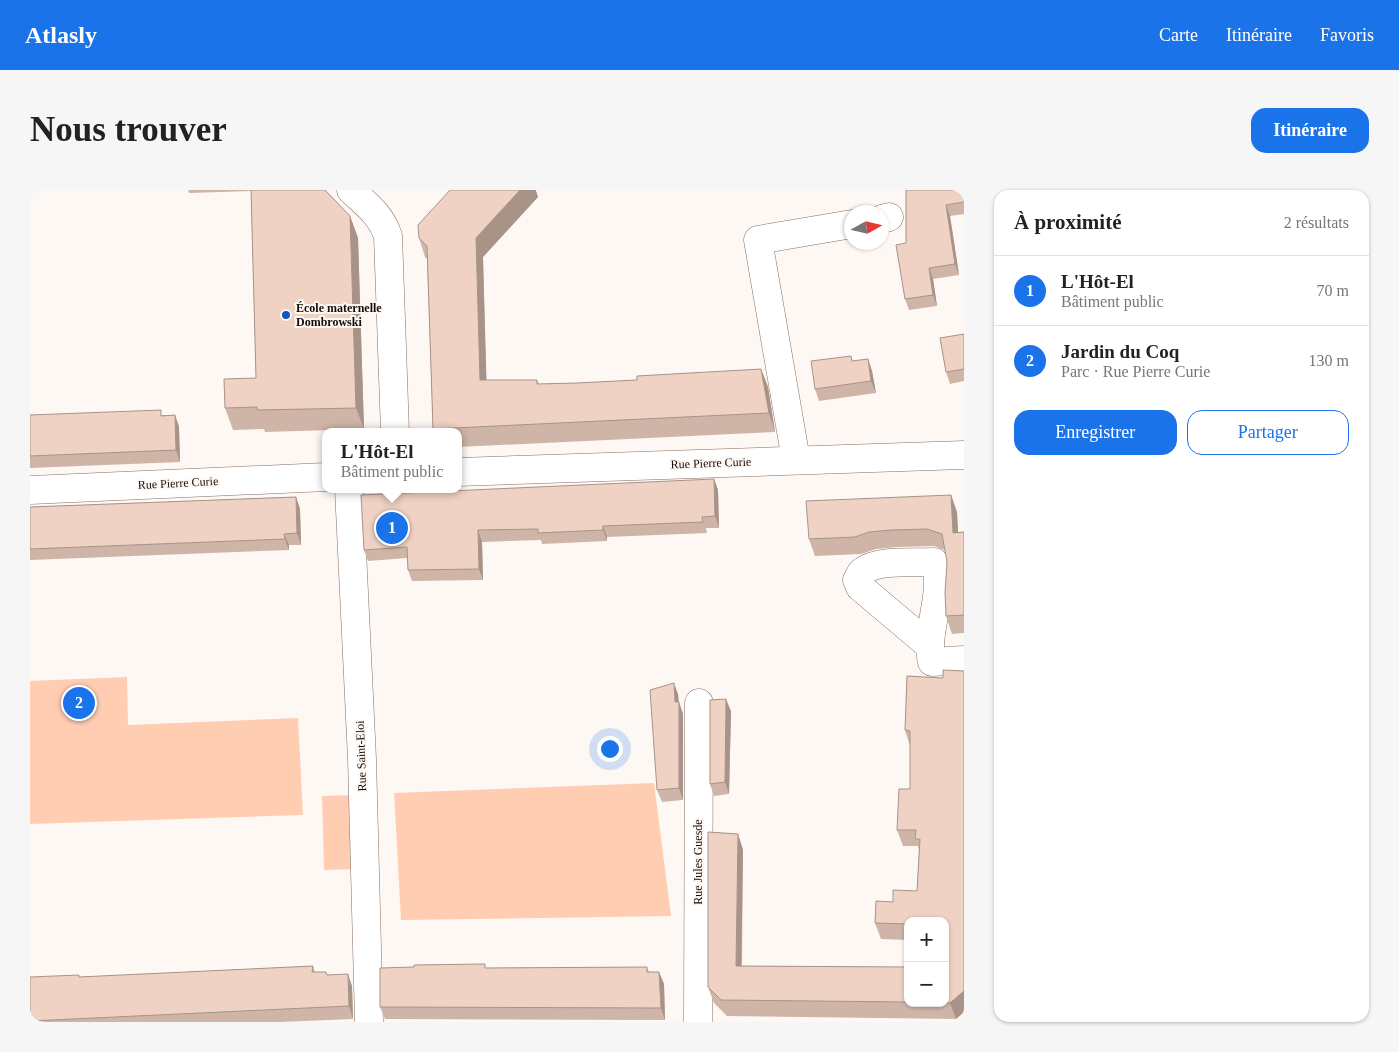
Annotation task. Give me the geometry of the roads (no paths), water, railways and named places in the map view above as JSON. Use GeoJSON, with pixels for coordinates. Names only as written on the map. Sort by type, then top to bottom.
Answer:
{"type":"FeatureCollection","features":[{"type":"Feature","properties":{"kind":"street"},"geometry":{"type":"LineString","coordinates":[[351,190],[384,222],[388,236],[395,428]]}},
{"type":"Feature","properties":{"kind":"street"},"geometry":{"type":"LineString","coordinates":[[796,460],[758,240],[844,225]]}},
{"type":"Feature","properties":{"kind":"street","name":"Rue Pierre Curie"},"geometry":{"type":"LineString","coordinates":[[462,472],[964,455]]}},
{"type":"Feature","properties":{"kind":"street","name":"Rue Pierre Curie"},"geometry":{"type":"LineString","coordinates":[[30,490],[322,477]]}},
{"type":"Feature","properties":{"kind":"street","name":"Rue Saint-Eloi"},"geometry":{"type":"LineString","coordinates":[[349,493],[362,759],[369,1022]]}},
{"type":"Feature","properties":{"kind":"street"},"geometry":{"type":"LineString","coordinates":[[930,646],[932,662],[964,660]]}},
{"type":"Feature","properties":{"kind":"street","name":"Rue Jules Guesde"},"geometry":{"type":"LineString","coordinates":[[698,1022],[699,703]]}},
{"type":"Feature","properties":{"kind":"place","name":"École maternelle Dombrowski"},"geometry":{"type":"Point","coordinates":[286,315]}},
{"type":"Feature","properties":{"kind":"place","name":"L'Hôt-El"},"geometry":{"type":"Point","coordinates":[392,528]}},
{"type":"Feature","properties":{"kind":"place","name":"Jardin du Coq"},"geometry":{"type":"Point","coordinates":[79,703]}}]}
